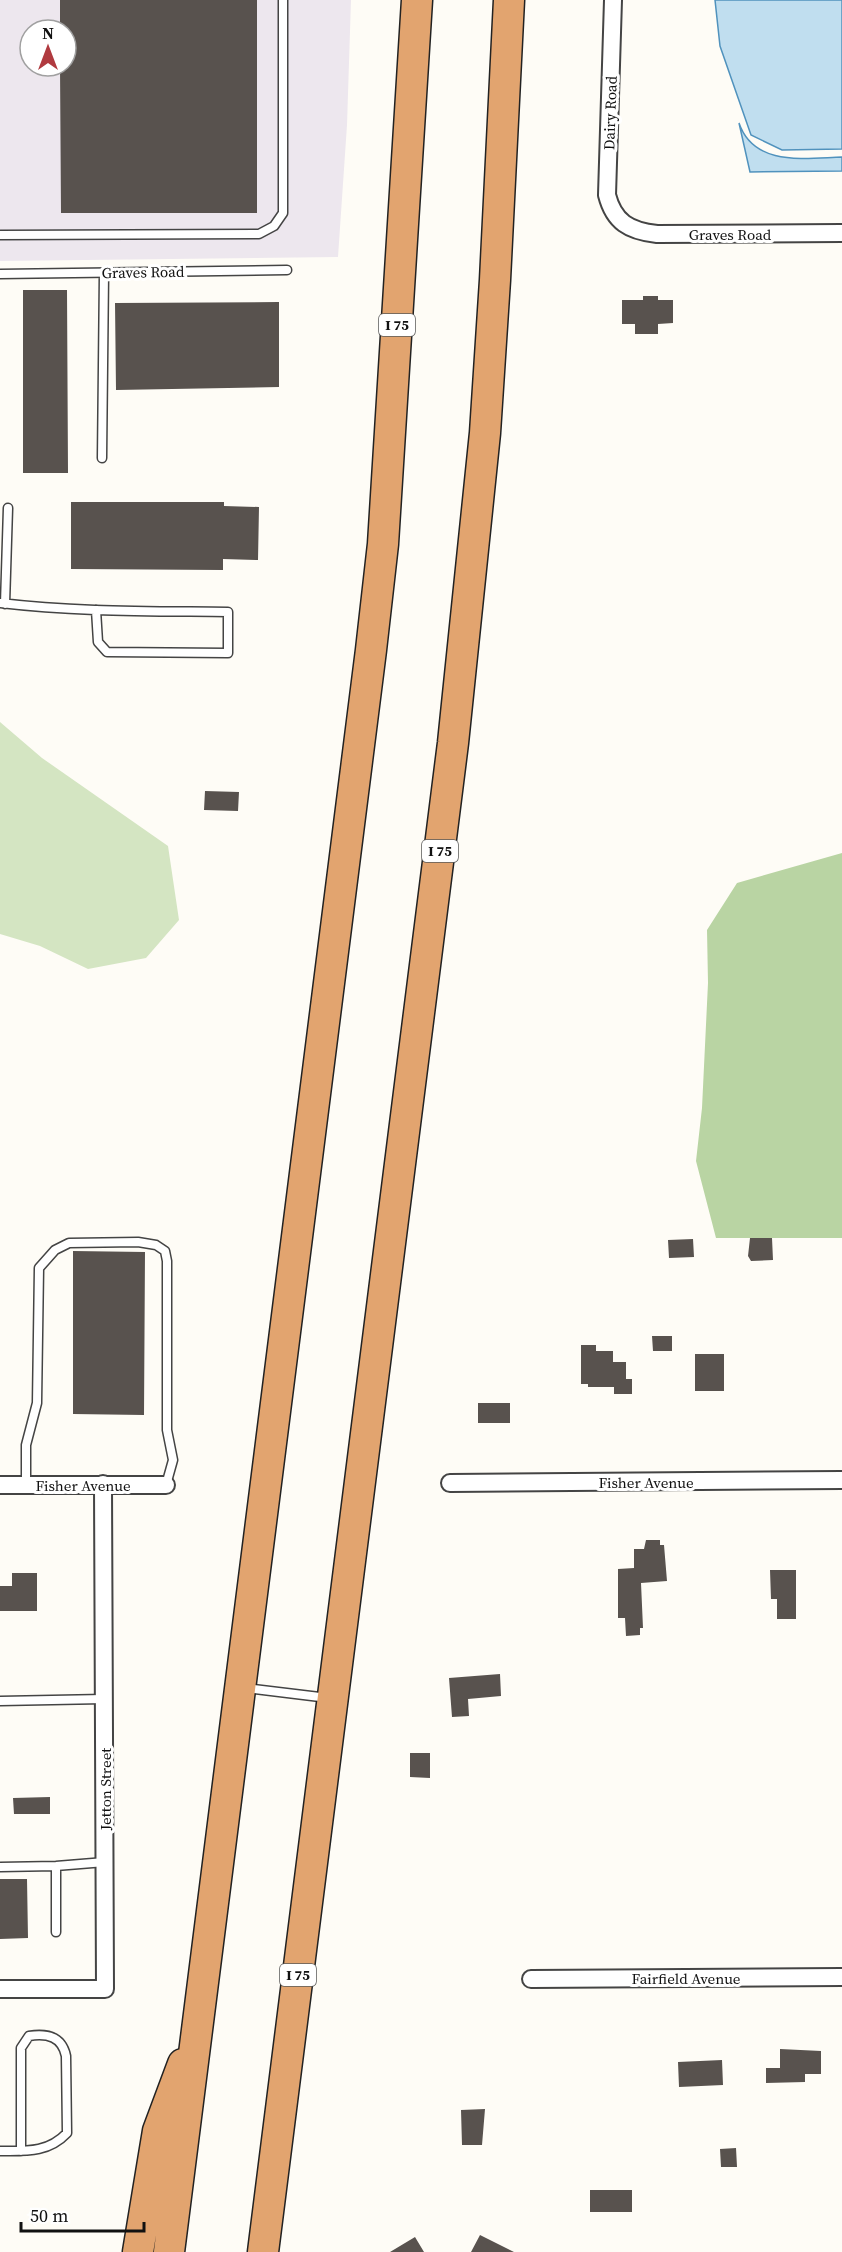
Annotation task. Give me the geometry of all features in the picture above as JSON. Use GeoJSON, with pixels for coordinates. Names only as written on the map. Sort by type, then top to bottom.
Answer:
{"type":"FeatureCollection","features":[{"type":"Feature","properties":{"kind":"highway","name":"I 75"},"geometry":{"type":"LineString","coordinates":[[170,2252],[383,544],[417,0]]}},
{"type":"Feature","properties":{"kind":"highway","name":"I 75"},"geometry":{"type":"LineString","coordinates":[[264,2245],[471,586],[495,280],[509,0]]}},
{"type":"Feature","properties":{"kind":"highway"},"geometry":{"type":"LineString","coordinates":[[138,2252],[158,2131],[168,2099],[197,2031]]}},
{"type":"Feature","properties":{"kind":"street","name":"Dairy Road"},"geometry":{"type":"LineString","coordinates":[[614,0],[607,195],[611,210],[621,223]]}},
{"type":"Feature","properties":{"kind":"street","name":"Graves Road"},"geometry":{"type":"LineString","coordinates":[[621,223],[637,232],[657,234],[842,233]]}},
{"type":"Feature","properties":{"kind":"street","name":"Fisher Avenue"},"geometry":{"type":"LineString","coordinates":[[450,1483],[842,1480]]}},
{"type":"Feature","properties":{"kind":"street","name":"Jetton Street"},"geometry":{"type":"LineString","coordinates":[[0,1989],[105,1989],[103,1484]]}},
{"type":"Feature","properties":{"kind":"street","name":"Fisher Avenue"},"geometry":{"type":"LineString","coordinates":[[0,1485],[166,1485]]}},
{"type":"Feature","properties":{"kind":"street","name":"Fairfield Avenue"},"geometry":{"type":"LineString","coordinates":[[531,1979],[842,1977]]}},
{"type":"Feature","properties":{"kind":"lane"},"geometry":{"type":"LineString","coordinates":[[0,235],[259,234],[274,226],[283,213],[283,0]]}},
{"type":"Feature","properties":{"kind":"lane","name":"Graves Road"},"geometry":{"type":"LineString","coordinates":[[0,274],[287,270]]}},
{"type":"Feature","properties":{"kind":"lane"},"geometry":{"type":"LineString","coordinates":[[102,458],[104,273]]}},
{"type":"Feature","properties":{"kind":"lane"},"geometry":{"type":"LineString","coordinates":[[8,508],[3,603],[68,610],[96,610],[228,612],[228,653],[108,652],[98,642],[96,610]]}},
{"type":"Feature","properties":{"kind":"lane"},"geometry":{"type":"LineString","coordinates":[[26,1485],[26,1445],[37,1403],[39,1268],[55,1250],[69,1243],[138,1242],[156,1245],[165,1251],[167,1261],[167,1430],[173,1460],[166,1485]]}},
{"type":"Feature","properties":{"kind":"lane"},"geometry":{"type":"LineString","coordinates":[[242,1688],[333,1698]]}},
{"type":"Feature","properties":{"kind":"lane"},"geometry":{"type":"LineString","coordinates":[[0,1701],[104,1699]]}},
{"type":"Feature","properties":{"kind":"lane"},"geometry":{"type":"LineString","coordinates":[[0,1867],[105,1862]]}},
{"type":"Feature","properties":{"kind":"lane"},"geometry":{"type":"LineString","coordinates":[[56,1866],[56,1932]]}},
{"type":"Feature","properties":{"kind":"lane"},"geometry":{"type":"LineString","coordinates":[[0,2151],[21,2151],[35,2151],[56,2145],[67,2133],[64,2045],[56,2038],[44,2034],[29,2036],[21,2048],[21,2151]]}},
{"type":"Feature","properties":{"kind":"shaded area"},"geometry":{"type":"Polygon","coordinates":[[[0,0],[351,0],[347,125],[338,257],[0,261],[0,0]]]}},
{"type":"Feature","properties":{"kind":"green space"},"geometry":{"type":"Polygon","coordinates":[[[0,722],[42,758],[168,846],[179,920],[146,958],[88,969],[40,946],[0,934],[0,722]]]}},
{"type":"Feature","properties":{"kind":"green space"},"geometry":{"type":"Polygon","coordinates":[[[842,853],[842,1238],[716,1238],[696,1161],[702,1108],[708,983],[707,930],[737,883],[842,853]]]}},
{"type":"Feature","properties":{"kind":"water"},"geometry":{"type":"Polygon","coordinates":[[[715,0],[842,0],[842,149],[782,150],[751,135],[720,46],[715,0]]]}},
{"type":"Feature","properties":{"kind":"water"},"geometry":{"type":"Polygon","coordinates":[[[739,123],[746,137],[756,147],[768,153],[797,158],[842,157],[842,171],[750,172],[739,123]]]}},
{"type":"Feature","properties":{"kind":"building"},"geometry":{"type":"Polygon","coordinates":[[[60,0],[257,0],[257,213],[61,213],[60,78],[78,78],[78,18],[60,18],[60,0]]]}},
{"type":"Feature","properties":{"kind":"building"},"geometry":{"type":"Polygon","coordinates":[[[23,290],[67,290],[68,473],[23,473],[23,290]]]}},
{"type":"Feature","properties":{"kind":"building"},"geometry":{"type":"Polygon","coordinates":[[[643,296],[658,296],[658,300],[673,300],[673,323],[658,324],[658,334],[635,334],[635,324],[622,324],[622,300],[643,300],[643,296]]]}},
{"type":"Feature","properties":{"kind":"building"},"geometry":{"type":"Polygon","coordinates":[[[279,302],[279,387],[116,390],[115,303],[279,302]]]}},
{"type":"Feature","properties":{"kind":"building"},"geometry":{"type":"Polygon","coordinates":[[[71,502],[224,502],[224,506],[259,507],[258,560],[223,559],[223,570],[71,569],[71,502]]]}},
{"type":"Feature","properties":{"kind":"building"},"geometry":{"type":"Polygon","coordinates":[[[205,791],[239,792],[238,811],[204,810],[205,791]]]}},
{"type":"Feature","properties":{"kind":"building"},"geometry":{"type":"Polygon","coordinates":[[[750,1238],[772,1238],[773,1260],[751,1261],[748,1256],[750,1238]]]}},
{"type":"Feature","properties":{"kind":"building"},"geometry":{"type":"Polygon","coordinates":[[[693,1239],[694,1257],[669,1258],[668,1240],[693,1239]]]}},
{"type":"Feature","properties":{"kind":"building"},"geometry":{"type":"Polygon","coordinates":[[[73,1251],[145,1252],[144,1415],[73,1414],[73,1251]]]}},
{"type":"Feature","properties":{"kind":"building"},"geometry":{"type":"Polygon","coordinates":[[[652,1336],[672,1336],[672,1351],[653,1351],[652,1336]]]}},
{"type":"Feature","properties":{"kind":"building"},"geometry":{"type":"Polygon","coordinates":[[[581,1345],[596,1345],[596,1351],[613,1351],[613,1362],[626,1362],[626,1379],[632,1379],[632,1394],[614,1394],[614,1387],[588,1387],[588,1384],[581,1384],[581,1345]]]}},
{"type":"Feature","properties":{"kind":"building"},"geometry":{"type":"Polygon","coordinates":[[[695,1354],[724,1354],[724,1391],[695,1391],[695,1354]]]}},
{"type":"Feature","properties":{"kind":"building"},"geometry":{"type":"Polygon","coordinates":[[[478,1403],[510,1403],[510,1423],[478,1423],[478,1403]]]}},
{"type":"Feature","properties":{"kind":"building"},"geometry":{"type":"Polygon","coordinates":[[[646,1540],[660,1540],[660,1545],[664,1545],[667,1581],[641,1583],[643,1628],[640,1628],[640,1635],[626,1636],[625,1618],[618,1618],[618,1569],[634,1568],[634,1549],[644,1549],[646,1540]]]}},
{"type":"Feature","properties":{"kind":"building"},"geometry":{"type":"Polygon","coordinates":[[[770,1570],[796,1570],[796,1619],[777,1619],[777,1599],[771,1599],[770,1570]]]}},
{"type":"Feature","properties":{"kind":"building"},"geometry":{"type":"Polygon","coordinates":[[[12,1573],[37,1573],[37,1611],[0,1611],[0,1586],[12,1586],[12,1573]]]}},
{"type":"Feature","properties":{"kind":"building"},"geometry":{"type":"Polygon","coordinates":[[[500,1674],[501,1696],[468,1699],[469,1716],[452,1717],[449,1678],[500,1674]]]}},
{"type":"Feature","properties":{"kind":"building"},"geometry":{"type":"Polygon","coordinates":[[[410,1753],[430,1753],[430,1778],[410,1777],[410,1753]]]}},
{"type":"Feature","properties":{"kind":"building"},"geometry":{"type":"Polygon","coordinates":[[[50,1797],[50,1814],[14,1814],[13,1798],[50,1797]]]}},
{"type":"Feature","properties":{"kind":"building"},"geometry":{"type":"Polygon","coordinates":[[[0,1879],[27,1879],[28,1938],[0,1939],[0,1879]]]}},
{"type":"Feature","properties":{"kind":"building"},"geometry":{"type":"Polygon","coordinates":[[[780,2049],[821,2051],[821,2074],[805,2074],[805,2082],[766,2083],[766,2068],[780,2068],[780,2049]]]}},
{"type":"Feature","properties":{"kind":"building"},"geometry":{"type":"Polygon","coordinates":[[[722,2060],[723,2085],[679,2087],[678,2062],[722,2060]]]}},
{"type":"Feature","properties":{"kind":"building"},"geometry":{"type":"Polygon","coordinates":[[[485,2109],[482,2145],[462,2145],[461,2110],[485,2109]]]}},
{"type":"Feature","properties":{"kind":"building"},"geometry":{"type":"Polygon","coordinates":[[[736,2148],[737,2167],[721,2167],[720,2149],[736,2148]]]}},
{"type":"Feature","properties":{"kind":"building"},"geometry":{"type":"Polygon","coordinates":[[[590,2190],[632,2190],[632,2212],[590,2212],[590,2190]]]}},
{"type":"Feature","properties":{"kind":"building"},"geometry":{"type":"Polygon","coordinates":[[[480,2235],[514,2252],[471,2252],[480,2235]]]}},
{"type":"Feature","properties":{"kind":"building"},"geometry":{"type":"Polygon","coordinates":[[[415,2237],[424,2252],[390,2252],[415,2237]]]}}]}
